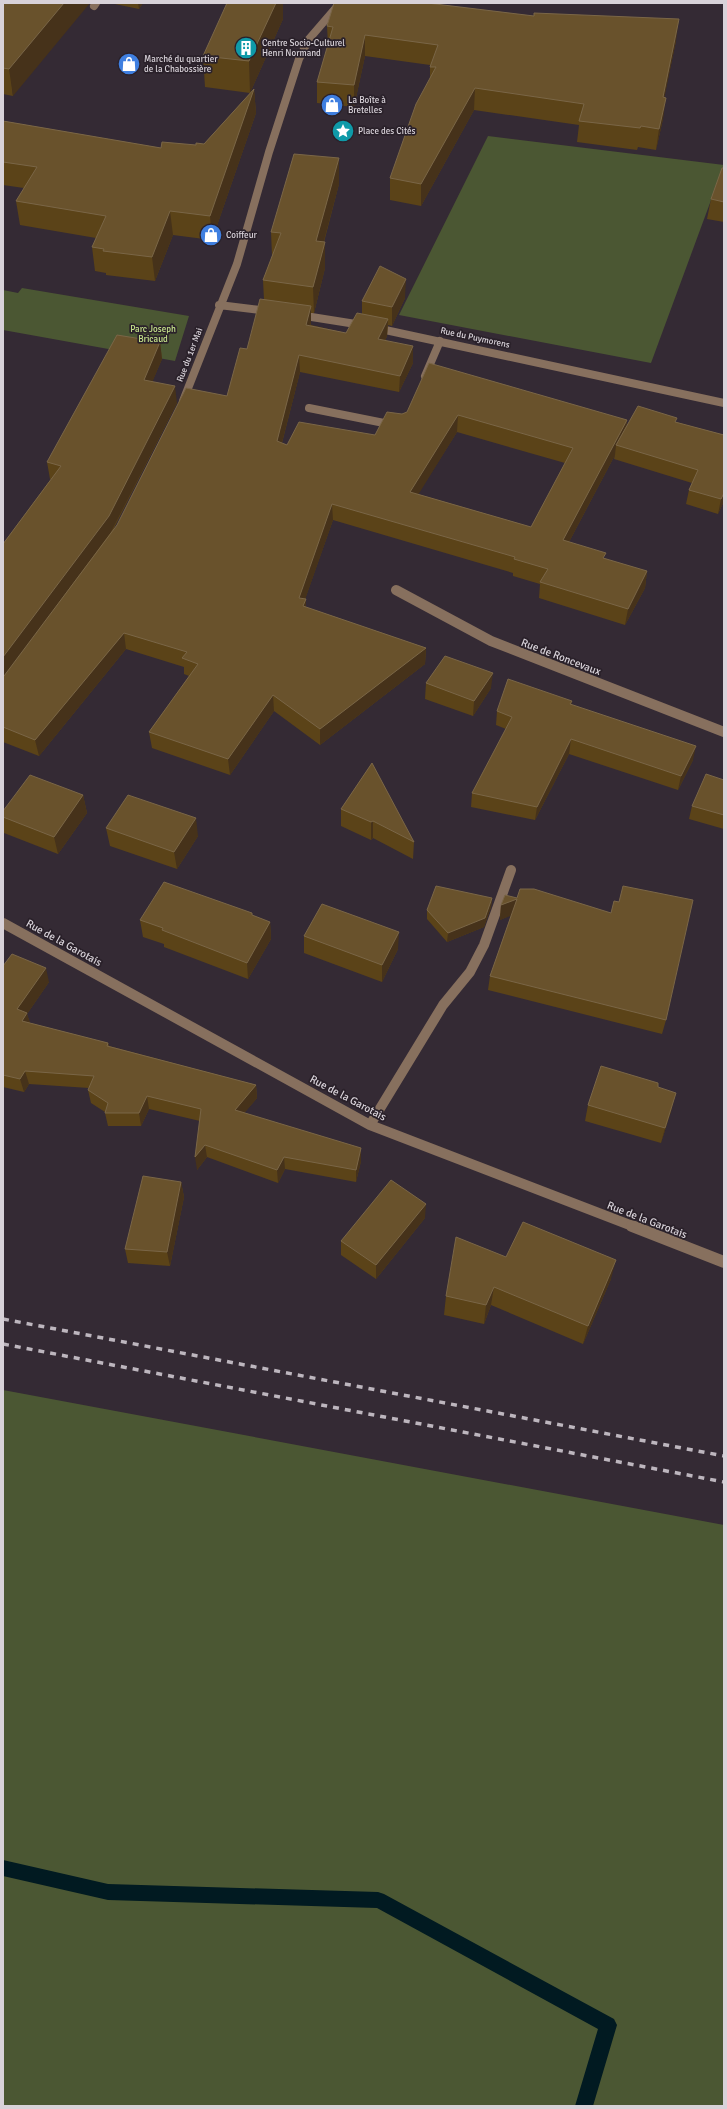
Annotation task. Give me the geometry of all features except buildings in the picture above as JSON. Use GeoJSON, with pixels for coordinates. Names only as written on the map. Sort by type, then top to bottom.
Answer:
{"type":"FeatureCollection","features":[{"type":"Feature","properties":{"kind":"street","name":"Rue du 1er Mai"},"geometry":{"type":"LineString","coordinates":[[178,410],[219,305],[237,264],[269,152],[299,59],[309,39],[340,3]]}},
{"type":"Feature","properties":{"kind":"street"},"geometry":{"type":"LineString","coordinates":[[219,305],[276,312]]}},
{"type":"Feature","properties":{"kind":"street","name":"Rue du Puymorens"},"geometry":{"type":"LineString","coordinates":[[291,314],[362,325],[440,341],[724,403]]}},
{"type":"Feature","properties":{"kind":"street"},"geometry":{"type":"LineString","coordinates":[[421,384],[440,341]]}},
{"type":"Feature","properties":{"kind":"street"},"geometry":{"type":"LineString","coordinates":[[309,408],[402,426]]}},
{"type":"Feature","properties":{"kind":"street","name":"Rue de Roncevaux"},"geometry":{"type":"LineString","coordinates":[[396,590],[491,641],[724,732]]}},
{"type":"Feature","properties":{"kind":"street"},"geometry":{"type":"LineString","coordinates":[[370,1125],[443,1005],[470,972],[484,945],[511,870]]}},
{"type":"Feature","properties":{"kind":"street","name":"Rue de la Garotais"},"geometry":{"type":"LineString","coordinates":[[3,923],[370,1125],[724,1262]]}},
{"type":"Feature","properties":{"kind":"green space"},"geometry":{"type":"Polygon","coordinates":[[[488,136],[724,165],[651,363],[399,315],[488,136]]]}},
{"type":"Feature","properties":{"kind":"green space","name":"Parc Joseph Bricaud"},"geometry":{"type":"Polygon","coordinates":[[[22,288],[189,316],[175,361],[3,330],[3,290],[18,293],[22,288]]]}},
{"type":"Feature","properties":{"kind":"green space"},"geometry":{"type":"Polygon","coordinates":[[[3,1390],[724,1525],[724,2106],[3,2106],[3,1390]]]}},
{"type":"Feature","properties":{"kind":"waterway"},"geometry":{"type":"LineString","coordinates":[[3,1868],[108,1892],[378,1900],[608,2025],[584,2106]]}},
{"type":"Feature","properties":{"kind":"railway"},"geometry":{"type":"LineString","coordinates":[[3,1319],[724,1456]]}},
{"type":"Feature","properties":{"kind":"railway"},"geometry":{"type":"LineString","coordinates":[[3,1344],[724,1482]]}},
{"type":"Feature","properties":{"kind":"place","name":"Centre Socio-Culturel Henri Normand"},"geometry":{"type":"Point","coordinates":[246,48]}},
{"type":"Feature","properties":{"kind":"place","name":"Marché du quartier de la Chabossière"},"geometry":{"type":"Point","coordinates":[129,64]}},
{"type":"Feature","properties":{"kind":"place","name":"La Boîte à Bretelles"},"geometry":{"type":"Point","coordinates":[332,105]}},
{"type":"Feature","properties":{"kind":"place","name":"Place des Cités"},"geometry":{"type":"Point","coordinates":[343,131]}},
{"type":"Feature","properties":{"kind":"place","name":"Coiffeur"},"geometry":{"type":"Point","coordinates":[211,235]}}]}
